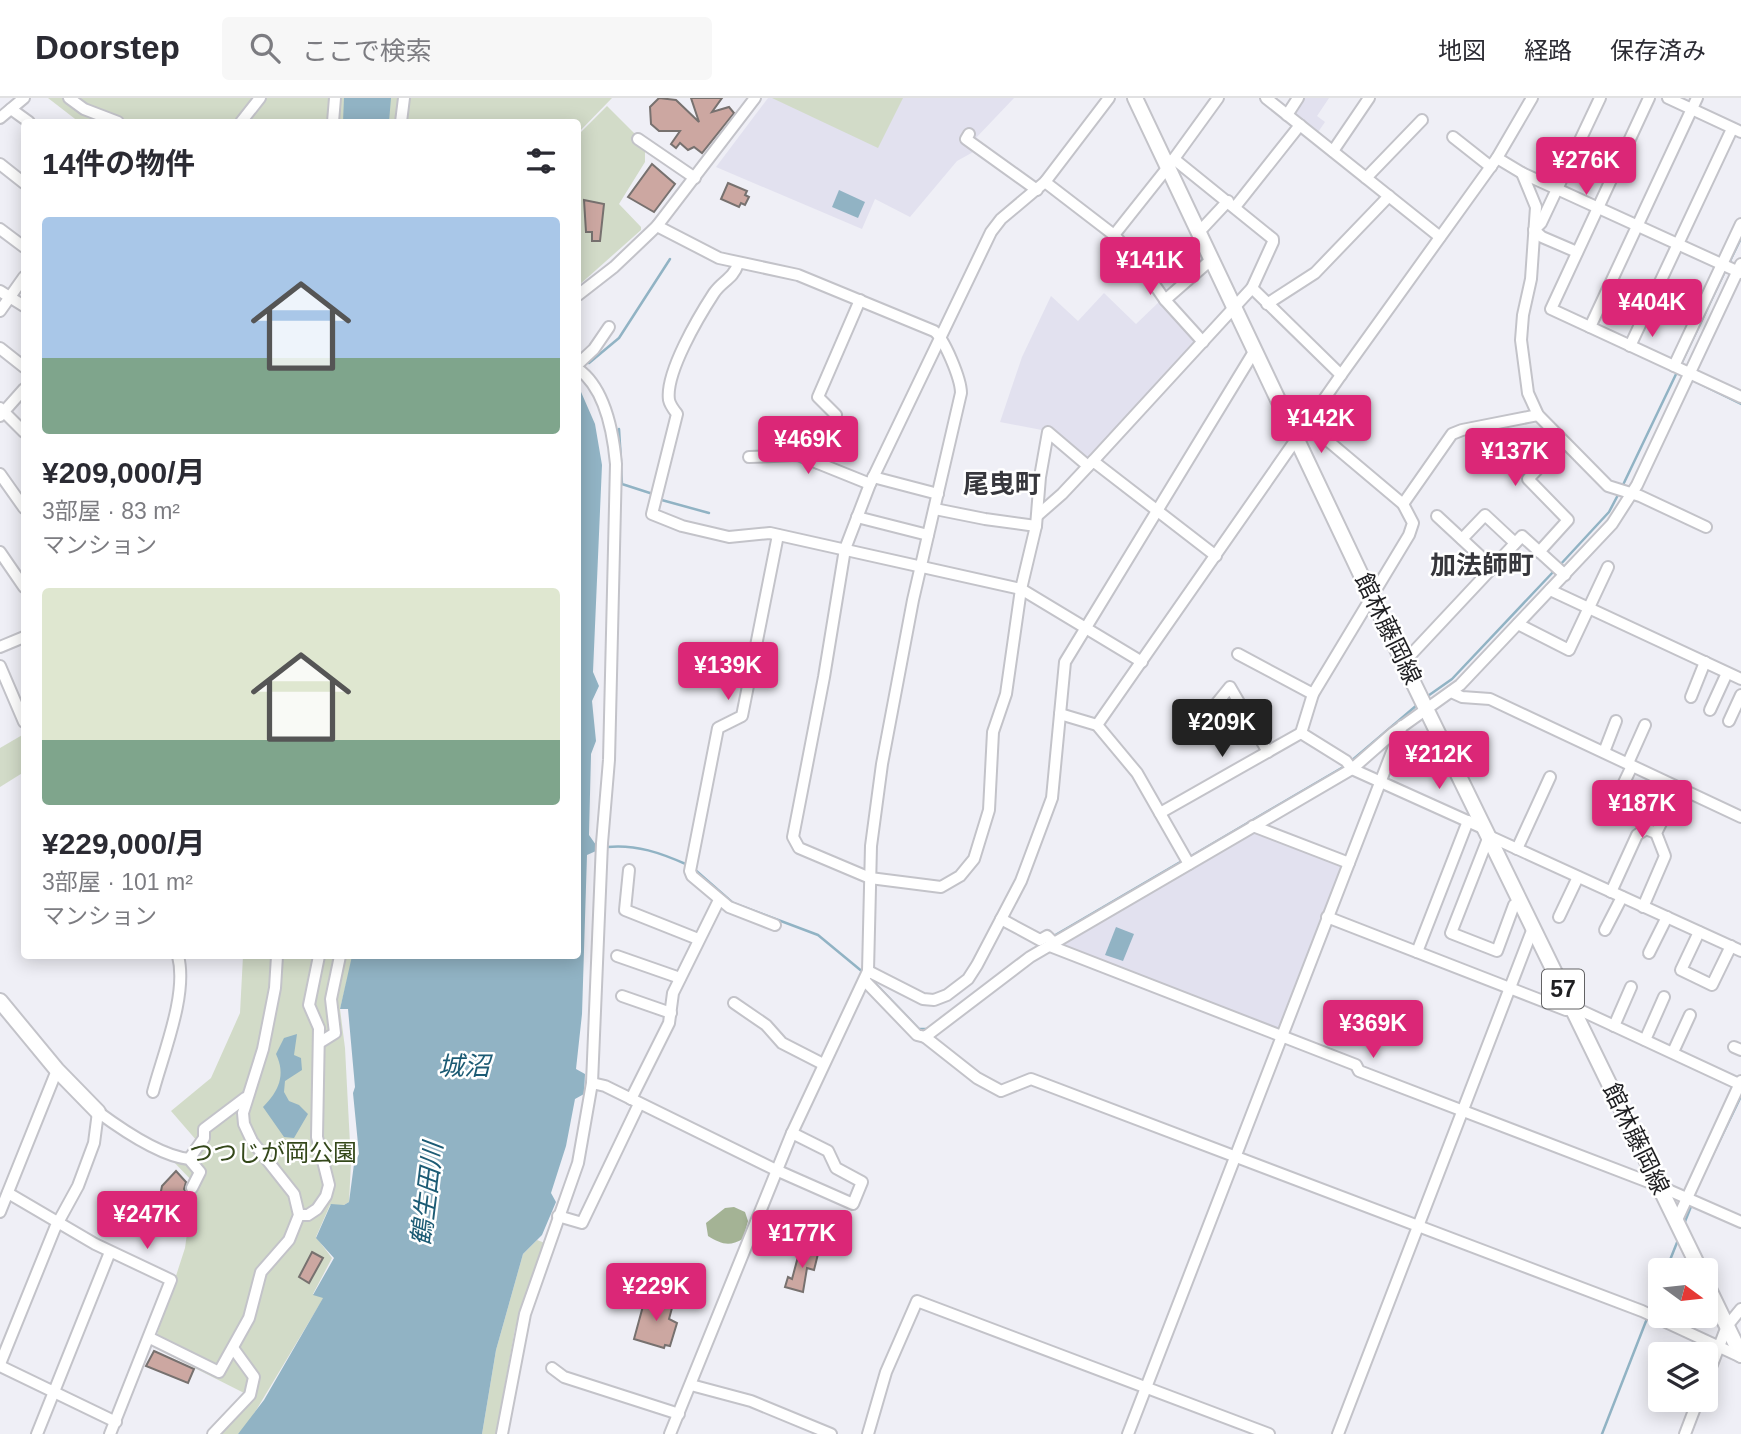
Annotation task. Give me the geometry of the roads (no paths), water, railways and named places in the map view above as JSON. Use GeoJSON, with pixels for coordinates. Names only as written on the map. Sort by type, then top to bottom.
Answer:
{"type":"FeatureCollection","features":[{"type":"Feature","properties":{"kind":"main road","name":"館林藤岡線"},"geometry":{"type":"LineString","coordinates":[[1135,98],[1171,163],[1199,232],[1371,596],[1694,1258]]}},
{"type":"Feature","properties":{"kind":"main road"},"geometry":{"type":"LineString","coordinates":[[0,1001],[57,1070],[98,1112]]}},
{"type":"Feature","properties":{"kind":"main road"},"geometry":{"type":"LineString","coordinates":[[1718,1308],[1741,1356]]}},
{"type":"Feature","properties":{"kind":"street"},"geometry":{"type":"LineString","coordinates":[[0,118],[24,98]]}},
{"type":"Feature","properties":{"kind":"street"},"geometry":{"type":"LineString","coordinates":[[69,98],[84,109],[110,119]]}},
{"type":"Feature","properties":{"kind":"street"},"geometry":{"type":"LineString","coordinates":[[243,119],[260,98]]}},
{"type":"Feature","properties":{"kind":"street"},"geometry":{"type":"LineString","coordinates":[[333,119],[335,98]]}},
{"type":"Feature","properties":{"kind":"street"},"geometry":{"type":"LineString","coordinates":[[401,119],[404,98]]}},
{"type":"Feature","properties":{"kind":"street"},"geometry":{"type":"LineString","coordinates":[[581,293],[614,267],[657,226],[755,98]]}},
{"type":"Feature","properties":{"kind":"street"},"geometry":{"type":"LineString","coordinates":[[1109,98],[1041,186],[995,226],[872,480],[845,549],[793,837],[799,848],[870,878],[941,887],[960,876],[974,859],[989,810],[993,732],[1006,694],[1021,589],[1037,520],[1040,477],[1048,432],[1216,556]]}},
{"type":"Feature","properties":{"kind":"street"},"geometry":{"type":"LineString","coordinates":[[1114,235],[1218,98]]}},
{"type":"Feature","properties":{"kind":"street"},"geometry":{"type":"LineString","coordinates":[[1266,98],[1440,237]]}},
{"type":"Feature","properties":{"kind":"street"},"geometry":{"type":"LineString","coordinates":[[1287,115],[1298,98]]}},
{"type":"Feature","properties":{"kind":"street"},"geometry":{"type":"LineString","coordinates":[[1332,151],[1369,98]]}},
{"type":"Feature","properties":{"kind":"street"},"geometry":{"type":"LineString","coordinates":[[1097,725],[1341,375],[1494,162],[1532,98]]}},
{"type":"Feature","properties":{"kind":"street"},"geometry":{"type":"LineString","coordinates":[[1534,230],[1541,223],[1600,98]]}},
{"type":"Feature","properties":{"kind":"street"},"geometry":{"type":"LineString","coordinates":[[1649,98],[1551,309],[1740,394]]}},
{"type":"Feature","properties":{"kind":"street"},"geometry":{"type":"LineString","coordinates":[[1630,346],[1678,244],[1737,131],[1668,98]]}},
{"type":"Feature","properties":{"kind":"street"},"geometry":{"type":"LineString","coordinates":[[1590,327],[1697,98]]}},
{"type":"Feature","properties":{"kind":"street"},"geometry":{"type":"LineString","coordinates":[[11,109],[25,119]]}},
{"type":"Feature","properties":{"kind":"street"},"geometry":{"type":"LineString","coordinates":[[1366,178],[1422,120]]}},
{"type":"Feature","properties":{"kind":"street"},"geometry":{"type":"LineString","coordinates":[[1199,232],[1232,204],[1300,125]]}},
{"type":"Feature","properties":{"kind":"street"},"geometry":{"type":"LineString","coordinates":[[969,134],[966,139],[1114,235],[1139,261],[1165,300],[1203,342]]}},
{"type":"Feature","properties":{"kind":"street"},"geometry":{"type":"LineString","coordinates":[[925,1037],[1030,957],[1352,769],[1402,726],[1451,692],[1612,524],[1632,494],[1740,269],[1722,264],[1558,188],[1494,162],[1453,137]]}},
{"type":"Feature","properties":{"kind":"street"},"geometry":{"type":"LineString","coordinates":[[638,139],[695,178]]}},
{"type":"Feature","properties":{"kind":"street"},"geometry":{"type":"LineString","coordinates":[[935,509],[985,519],[1037,520],[1252,288],[1273,239],[1232,204],[1171,163]]}},
{"type":"Feature","properties":{"kind":"street"},"geometry":{"type":"LineString","coordinates":[[0,164],[21,181]]}},
{"type":"Feature","properties":{"kind":"street"},"geometry":{"type":"LineString","coordinates":[[1522,173],[1536,207],[1521,340],[1528,393],[1538,415],[1608,486],[1706,527]]}},
{"type":"Feature","properties":{"kind":"street"},"geometry":{"type":"LineString","coordinates":[[1267,304],[1315,273],[1389,196]]}},
{"type":"Feature","properties":{"kind":"street"},"geometry":{"type":"LineString","coordinates":[[1674,366],[1741,224]]}},
{"type":"Feature","properties":{"kind":"street"},"geometry":{"type":"LineString","coordinates":[[657,226],[719,258],[798,275],[934,331],[941,337],[957,373],[961,393],[920,566],[882,764],[871,846],[866,976],[776,1170],[670,1434]]}},
{"type":"Feature","properties":{"kind":"street"},"geometry":{"type":"LineString","coordinates":[[0,229],[21,245]]}},
{"type":"Feature","properties":{"kind":"street"},"geometry":{"type":"LineString","coordinates":[[1534,230],[1542,237],[1577,252]]}},
{"type":"Feature","properties":{"kind":"street"},"geometry":{"type":"LineString","coordinates":[[1165,300],[1212,259]]}},
{"type":"Feature","properties":{"kind":"street"},"geometry":{"type":"LineString","coordinates":[[738,264],[734,275],[716,289],[669,383],[669,402],[677,414],[652,510],[656,517],[729,537],[769,533],[1021,589],[1142,662]]}},
{"type":"Feature","properties":{"kind":"street"},"geometry":{"type":"LineString","coordinates":[[0,311],[5,294],[21,280]]}},
{"type":"Feature","properties":{"kind":"street"},"geometry":{"type":"LineString","coordinates":[[1252,288],[1341,375]]}},
{"type":"Feature","properties":{"kind":"street"},"geometry":{"type":"LineString","coordinates":[[5,294],[21,304]]}},
{"type":"Feature","properties":{"kind":"street"},"geometry":{"type":"LineString","coordinates":[[818,463],[836,415],[818,397],[860,300]]}},
{"type":"Feature","properties":{"kind":"street"},"geometry":{"type":"LineString","coordinates":[[581,363],[609,327]]}},
{"type":"Feature","properties":{"kind":"street"},"geometry":{"type":"LineString","coordinates":[[0,348],[21,365]]}},
{"type":"Feature","properties":{"kind":"street"},"geometry":{"type":"LineString","coordinates":[[866,976],[923,999],[934,1000],[947,995],[968,979],[1021,881],[1052,798],[1065,662],[1255,350]]}},
{"type":"Feature","properties":{"kind":"street"},"geometry":{"type":"LineString","coordinates":[[502,1434],[519,1335],[582,1148],[592,1083],[602,847],[611,719],[616,464],[611,428],[600,398],[591,380],[581,369]]}},
{"type":"Feature","properties":{"kind":"street"},"geometry":{"type":"LineString","coordinates":[[21,392],[1,412],[21,429]]}},
{"type":"Feature","properties":{"kind":"street"},"geometry":{"type":"LineString","coordinates":[[1403,504],[1452,434],[1538,415]]}},
{"type":"Feature","properties":{"kind":"street"},"geometry":{"type":"LineString","coordinates":[[1160,813],[1301,733],[1313,694],[1411,532],[1413,523],[1403,504],[1308,424]]}},
{"type":"Feature","properties":{"kind":"street"},"geometry":{"type":"LineString","coordinates":[[1539,552],[1568,520],[1528,479],[1564,442]]}},
{"type":"Feature","properties":{"kind":"street"},"geometry":{"type":"LineString","coordinates":[[749,457],[798,455],[872,480],[938,494]]}},
{"type":"Feature","properties":{"kind":"street"},"geometry":{"type":"LineString","coordinates":[[0,474],[21,504]]}},
{"type":"Feature","properties":{"kind":"street"},"geometry":{"type":"LineString","coordinates":[[0,497],[10,489]]}},
{"type":"Feature","properties":{"kind":"street"},"geometry":{"type":"LineString","coordinates":[[1462,539],[1485,515],[1516,543]]}},
{"type":"Feature","properties":{"kind":"street"},"geometry":{"type":"LineString","coordinates":[[1437,516],[1493,568]]}},
{"type":"Feature","properties":{"kind":"street"},"geometry":{"type":"LineString","coordinates":[[857,517],[928,535]]}},
{"type":"Feature","properties":{"kind":"street"},"geometry":{"type":"LineString","coordinates":[[775,925],[737,911],[719,900],[692,876],[691,867],[712,769],[716,733],[718,728],[742,716],[778,535]]}},
{"type":"Feature","properties":{"kind":"street"},"geometry":{"type":"LineString","coordinates":[[1404,662],[1522,536],[1564,575]]}},
{"type":"Feature","properties":{"kind":"street"},"geometry":{"type":"LineString","coordinates":[[0,552],[21,583]]}},
{"type":"Feature","properties":{"kind":"street"},"geometry":{"type":"LineString","coordinates":[[1518,624],[1569,650],[1608,567]]}},
{"type":"Feature","properties":{"kind":"street"},"geometry":{"type":"LineString","coordinates":[[1550,590],[1741,679]]}},
{"type":"Feature","properties":{"kind":"street"},"geometry":{"type":"LineString","coordinates":[[0,648],[21,638]]}},
{"type":"Feature","properties":{"kind":"street"},"geometry":{"type":"LineString","coordinates":[[1238,654],[1313,694]]}},
{"type":"Feature","properties":{"kind":"street"},"geometry":{"type":"LineString","coordinates":[[1691,697],[1705,662]]}},
{"type":"Feature","properties":{"kind":"street"},"geometry":{"type":"LineString","coordinates":[[0,666],[21,715]]}},
{"type":"Feature","properties":{"kind":"street"},"geometry":{"type":"LineString","coordinates":[[1710,710],[1727,673]]}},
{"type":"Feature","properties":{"kind":"street"},"geometry":{"type":"LineString","coordinates":[[1204,719],[1230,687],[1268,752]]}},
{"type":"Feature","properties":{"kind":"street"},"geometry":{"type":"LineString","coordinates":[[1451,692],[1462,698],[1490,699],[1741,817]]}},
{"type":"Feature","properties":{"kind":"street"},"geometry":{"type":"LineString","coordinates":[[1729,721],[1741,695]]}},
{"type":"Feature","properties":{"kind":"street"},"geometry":{"type":"LineString","coordinates":[[1060,714],[1097,725],[1137,773],[1189,864]]}},
{"type":"Feature","properties":{"kind":"street"},"geometry":{"type":"LineString","coordinates":[[1604,752],[1616,721]]}},
{"type":"Feature","properties":{"kind":"street"},"geometry":{"type":"LineString","coordinates":[[1610,812],[1645,725]]}},
{"type":"Feature","properties":{"kind":"street"},"geometry":{"type":"LineString","coordinates":[[1128,1434],[1402,726]]}},
{"type":"Feature","properties":{"kind":"street"},"geometry":{"type":"LineString","coordinates":[[1301,733],[1346,761],[1352,769],[1468,821],[1517,849],[1643,906],[1736,949],[1712,985],[1681,970],[1699,932]]}},
{"type":"Feature","properties":{"kind":"street"},"geometry":{"type":"LineString","coordinates":[[1517,849],[1550,777]]}},
{"type":"Feature","properties":{"kind":"street"},"geometry":{"type":"LineString","coordinates":[[1656,833],[1679,787]]}},
{"type":"Feature","properties":{"kind":"street"},"geometry":{"type":"LineString","coordinates":[[1417,952],[1468,821]]}},
{"type":"Feature","properties":{"kind":"street"},"geometry":{"type":"LineString","coordinates":[[1253,826],[1349,863]]}},
{"type":"Feature","properties":{"kind":"street"},"geometry":{"type":"LineString","coordinates":[[1605,930],[1637,835],[1646,829],[1656,833],[1665,856],[1643,906]]}},
{"type":"Feature","properties":{"kind":"street"},"geometry":{"type":"LineString","coordinates":[[1487,832],[1451,933],[1497,951],[1514,905],[1520,901]]}},
{"type":"Feature","properties":{"kind":"street"},"geometry":{"type":"LineString","coordinates":[[629,870],[625,910],[698,939]]}},
{"type":"Feature","properties":{"kind":"street"},"geometry":{"type":"LineString","coordinates":[[1559,917],[1578,877]]}},
{"type":"Feature","properties":{"kind":"street"},"geometry":{"type":"LineString","coordinates":[[558,1216],[582,1223],[669,1023],[673,993],[719,900]]}},
{"type":"Feature","properties":{"kind":"street"},"geometry":{"type":"LineString","coordinates":[[1649,953],[1667,917]]}},
{"type":"Feature","properties":{"kind":"street"},"geometry":{"type":"LineString","coordinates":[[1327,918],[1566,1010],[1581,1011],[1740,1082],[1676,1222]]}},
{"type":"Feature","properties":{"kind":"street"},"geometry":{"type":"LineString","coordinates":[[1001,919],[1040,940],[1047,936],[1052,945],[1356,1065],[1359,1071],[1659,1186],[1689,1194],[1741,1222]]}},
{"type":"Feature","properties":{"kind":"street"},"geometry":{"type":"LineString","coordinates":[[1338,1434],[1508,988],[1534,928]]}},
{"type":"Feature","properties":{"kind":"street"},"geometry":{"type":"LineString","coordinates":[[617,956],[680,978]]}},
{"type":"Feature","properties":{"kind":"street"},"geometry":{"type":"LineString","coordinates":[[153,1092],[177,1004],[181,966],[179,959]]}},
{"type":"Feature","properties":{"kind":"street"},"geometry":{"type":"LineString","coordinates":[[150,1338],[219,1371],[249,1318],[261,1272],[289,1240],[299,1215],[294,1194],[247,1132],[243,1113],[245,1098],[258,1069],[263,1049],[275,988],[276,959]]}},
{"type":"Feature","properties":{"kind":"street"},"geometry":{"type":"LineString","coordinates":[[299,1215],[308,1215],[317,1209],[328,1190],[328,1175],[312,1128],[319,1028],[309,1005],[317,959]]}},
{"type":"Feature","properties":{"kind":"street"},"geometry":{"type":"LineString","coordinates":[[319,1043],[335,1033],[331,999],[339,959]]}},
{"type":"Feature","properties":{"kind":"street"},"geometry":{"type":"LineString","coordinates":[[866,976],[918,1035],[925,1037],[977,1078],[1001,1091],[1031,1079],[1648,1315],[1741,1356]]}},
{"type":"Feature","properties":{"kind":"street"},"geometry":{"type":"LineString","coordinates":[[1614,1026],[1631,987]]}},
{"type":"Feature","properties":{"kind":"street"},"geometry":{"type":"LineString","coordinates":[[622,996],[671,1013]]}},
{"type":"Feature","properties":{"kind":"street"},"geometry":{"type":"LineString","coordinates":[[1644,1041],[1664,997]]}},
{"type":"Feature","properties":{"kind":"street"},"geometry":{"type":"LineString","coordinates":[[734,1003],[766,1025],[782,1043],[823,1064]]}},
{"type":"Feature","properties":{"kind":"street"},"geometry":{"type":"LineString","coordinates":[[1673,1052],[1690,1015]]}},
{"type":"Feature","properties":{"kind":"street"},"geometry":{"type":"LineString","coordinates":[[0,1212],[57,1070]]}},
{"type":"Feature","properties":{"kind":"street"},"geometry":{"type":"LineString","coordinates":[[592,1083],[853,1204],[862,1182],[836,1168],[828,1151],[792,1133]]}},
{"type":"Feature","properties":{"kind":"street"},"geometry":{"type":"LineString","coordinates":[[189,1159],[204,1138],[204,1129],[245,1098]]}},
{"type":"Feature","properties":{"kind":"street"},"geometry":{"type":"LineString","coordinates":[[116,1422],[0,1365],[58,1221],[78,1186],[94,1143],[98,1112],[148,1142],[178,1157],[189,1159],[200,1171],[192,1188]]}},
{"type":"Feature","properties":{"kind":"street"},"geometry":{"type":"LineString","coordinates":[[8,1193],[110,1252],[171,1280],[110,1434]]}},
{"type":"Feature","properties":{"kind":"street"},"geometry":{"type":"LineString","coordinates":[[37,1434],[110,1252]]}},
{"type":"Feature","properties":{"kind":"street"},"geometry":{"type":"LineString","coordinates":[[868,1434],[886,1372],[917,1301],[1269,1434]]}},
{"type":"Feature","properties":{"kind":"street"},"geometry":{"type":"LineString","coordinates":[[1719,1347],[1727,1326],[1741,1310]]}},
{"type":"Feature","properties":{"kind":"street"},"geometry":{"type":"LineString","coordinates":[[213,1434],[250,1395],[254,1377],[233,1348]]}},
{"type":"Feature","properties":{"kind":"street"},"geometry":{"type":"LineString","coordinates":[[552,1368],[564,1377],[679,1414]]}},
{"type":"Feature","properties":{"kind":"street"},"geometry":{"type":"LineString","coordinates":[[691,1385],[751,1401],[831,1434]]}},
{"type":"Feature","properties":{"kind":"street"},"geometry":{"type":"LineString","coordinates":[[1685,1434],[1693,1412]]}},
{"type":"Feature","properties":{"kind":"water"},"geometry":{"type":"Polygon","coordinates":[[[344,98],[391,98],[389,119],[343,119],[344,98]]]}},
{"type":"Feature","properties":{"kind":"water"},"geometry":{"type":"Polygon","coordinates":[[[839,190],[865,202],[858,218],[832,207],[839,190]]]}},
{"type":"Feature","properties":{"kind":"water","name":"城沼"},"geometry":{"type":"Polygon","coordinates":[[[581,392],[595,424],[602,465],[593,672],[599,686],[592,701],[596,741],[591,754],[589,835],[596,845],[596,851],[587,855],[582,1014],[576,1069],[585,1074],[584,1094],[575,1099],[566,1146],[551,1193],[556,1202],[542,1235],[523,1254],[496,1350],[482,1434],[238,1434],[264,1400],[323,1298],[313,1295],[334,1258],[316,1238],[331,1204],[344,1205],[349,1202],[354,1164],[359,1154],[348,1009],[340,1009],[351,959],[581,959],[581,392]]]}},
{"type":"Feature","properties":{"kind":"water"},"geometry":{"type":"Polygon","coordinates":[[[1116,927],[1134,934],[1123,961],[1105,955],[1116,927]]]}},
{"type":"Feature","properties":{"kind":"water"},"geometry":{"type":"Polygon","coordinates":[[[297,1034],[294,1055],[301,1058],[302,1070],[285,1081],[284,1092],[289,1101],[299,1105],[308,1114],[294,1138],[284,1137],[263,1107],[279,1082],[280,1069],[276,1054],[284,1038],[297,1034]]]}},
{"type":"Feature","properties":{"kind":"waterway"},"geometry":{"type":"LineString","coordinates":[[1729,263],[1741,238]]}},
{"type":"Feature","properties":{"kind":"waterway"},"geometry":{"type":"LineString","coordinates":[[589,363],[619,338],[670,259]]}},
{"type":"Feature","properties":{"kind":"waterway"},"geometry":{"type":"LineString","coordinates":[[1681,364],[1726,269]]}},
{"type":"Feature","properties":{"kind":"waterway"},"geometry":{"type":"LineString","coordinates":[[1622,487],[1678,370]]}},
{"type":"Feature","properties":{"kind":"waterway"},"geometry":{"type":"LineString","coordinates":[[1690,379],[1741,404]]}},
{"type":"Feature","properties":{"kind":"waterway"},"geometry":{"type":"LineString","coordinates":[[619,429],[621,461]]}},
{"type":"Feature","properties":{"kind":"waterway"},"geometry":{"type":"LineString","coordinates":[[621,468],[622,484],[653,494]]}},
{"type":"Feature","properties":{"kind":"waterway"},"geometry":{"type":"LineString","coordinates":[[1559,566],[1609,512],[1619,493]]}},
{"type":"Feature","properties":{"kind":"waterway"},"geometry":{"type":"LineString","coordinates":[[658,499],[709,513]]}},
{"type":"Feature","properties":{"kind":"waterway"},"geometry":{"type":"LineString","coordinates":[[1425,698],[1452,679],[1554,571]]}},
{"type":"Feature","properties":{"kind":"waterway"},"geometry":{"type":"LineString","coordinates":[[1350,762],[1417,705]]}},
{"type":"Feature","properties":{"kind":"waterway"},"geometry":{"type":"LineString","coordinates":[[1188,858],[1345,766]]}},
{"type":"Feature","properties":{"kind":"waterway"},"geometry":{"type":"LineString","coordinates":[[607,847],[648,850],[688,865]]}},
{"type":"Feature","properties":{"kind":"waterway"},"geometry":{"type":"LineString","coordinates":[[1052,937],[1182,861]]}},
{"type":"Feature","properties":{"kind":"waterway"},"geometry":{"type":"LineString","coordinates":[[693,868],[733,903],[818,935],[864,973]]}},
{"type":"Feature","properties":{"kind":"waterway"},"geometry":{"type":"LineString","coordinates":[[870,978],[919,1029],[928,1029]]}},
{"type":"Feature","properties":{"kind":"waterway"},"geometry":{"type":"LineString","coordinates":[[1694,1194],[1741,1096]]}},
{"type":"Feature","properties":{"kind":"waterway"},"geometry":{"type":"LineString","coordinates":[[1684,1224],[1692,1204]]}},
{"type":"Feature","properties":{"kind":"waterway"},"geometry":{"type":"LineString","coordinates":[[1671,1258],[1678,1240]]}},
{"type":"Feature","properties":{"kind":"waterway"},"geometry":{"type":"LineString","coordinates":[[1602,1434],[1648,1316]]}},
{"type":"Feature","properties":{"kind":"district","name":"尾曳町"},"geometry":{"type":"Point","coordinates":[1002,484]}},
{"type":"Feature","properties":{"kind":"district","name":"加法師町"},"geometry":{"type":"Point","coordinates":[1482,565]}},
{"type":"Feature","properties":{"kind":"park label","name":"つつじが岡公園"},"geometry":{"type":"Point","coordinates":[273,1153]}},
{"type":"Feature","properties":{"kind":"water label","name":"鶴生田川"},"geometry":{"type":"Point","coordinates":[427,1194]}}]}
